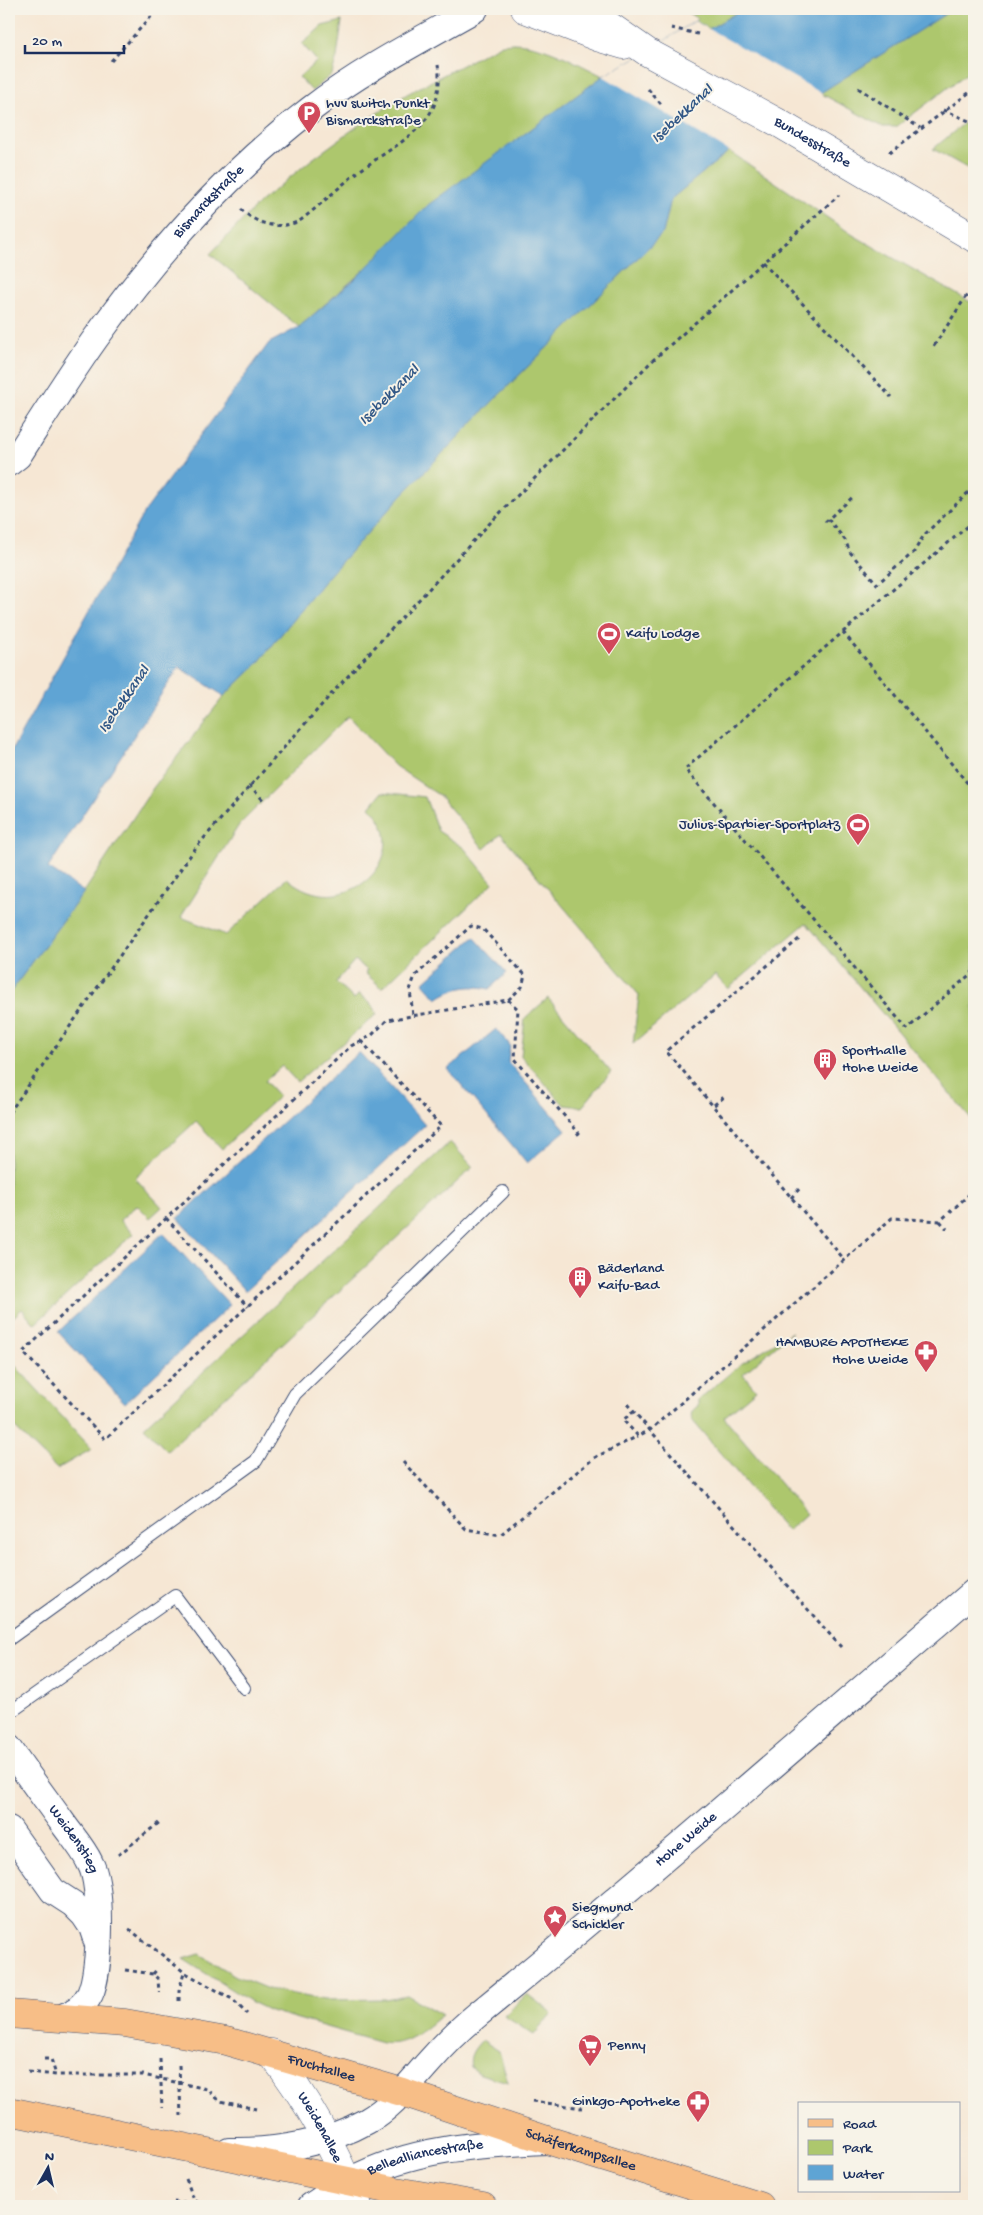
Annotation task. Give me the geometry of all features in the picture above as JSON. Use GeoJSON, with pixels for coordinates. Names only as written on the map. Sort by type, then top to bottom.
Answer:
{"type":"FeatureCollection","features":[{"type":"Feature","properties":{"kind":"main road","name":"Fruchtallee"},"geometry":{"type":"LineString","coordinates":[[9,2014],[125,2023],[179,2032],[271,2053],[402,2092]]}},
{"type":"Feature","properties":{"kind":"main road","name":"Schäferkampsallee"},"geometry":{"type":"LineString","coordinates":[[402,2092],[550,2141],[760,2206]]}},
{"type":"Feature","properties":{"kind":"main road"},"geometry":{"type":"LineString","coordinates":[[9,2111],[348,2181],[483,2206]]}},
{"type":"Feature","properties":{"kind":"street","name":"Bismarckstraße"},"geometry":{"type":"LineString","coordinates":[[9,463],[18,456],[94,340],[150,267],[233,176],[292,124],[348,83],[476,9]]}},
{"type":"Feature","properties":{"kind":"street","name":"Bundesstraße"},"geometry":{"type":"LineString","coordinates":[[525,9],[597,37],[647,52]]}},
{"type":"Feature","properties":{"kind":"street","name":"Bundesstraße"},"geometry":{"type":"LineString","coordinates":[[585,9],[647,52],[825,150],[974,238]]}},
{"type":"Feature","properties":{"kind":"street","name":"Hohe Weide"},"geometry":{"type":"LineString","coordinates":[[402,2092],[431,2059],[472,2019],[565,1943],[974,1592]]}},
{"type":"Feature","properties":{"kind":"street","name":"Weidenstieg"},"geometry":{"type":"LineString","coordinates":[[9,1748],[91,1863],[98,1885],[98,1945],[96,1967],[90,1993],[81,2006],[62,2018]]}},
{"type":"Feature","properties":{"kind":"street","name":"Weidenstieg"},"geometry":{"type":"LineString","coordinates":[[9,1829],[52,1891],[73,1904],[84,1915],[92,1927],[98,1945]]}},
{"type":"Feature","properties":{"kind":"street","name":"Weidenallee"},"geometry":{"type":"LineString","coordinates":[[271,2053],[308,2103],[348,2181],[363,2205]]}},
{"type":"Feature","properties":{"kind":"street"},"geometry":{"type":"LineString","coordinates":[[185,2147],[251,2151],[278,2148],[327,2138],[367,2121],[383,2110],[402,2092]]}},
{"type":"Feature","properties":{"kind":"street","name":"Bellealliancestraße"},"geometry":{"type":"LineString","coordinates":[[311,2206],[348,2181],[402,2158],[422,2153],[486,2144],[550,2141]]}},
{"type":"Feature","properties":{"kind":"lane"},"geometry":{"type":"LineString","coordinates":[[9,1638],[256,1461],[296,1394],[503,1192]]}},
{"type":"Feature","properties":{"kind":"lane"},"geometry":{"type":"LineString","coordinates":[[9,1713],[175,1596],[244,1688]]}},
{"type":"Feature","properties":{"kind":"path"},"geometry":{"type":"LineString","coordinates":[[111,61],[158,9]]}},
{"type":"Feature","properties":{"kind":"path"},"geometry":{"type":"LineString","coordinates":[[240,209],[256,220],[273,225],[291,225],[301,220],[353,176],[418,129],[428,118],[435,104],[440,77],[438,65]]}},
{"type":"Feature","properties":{"kind":"path"},"geometry":{"type":"LineString","coordinates":[[858,88],[920,128]]}},
{"type":"Feature","properties":{"kind":"path"},"geometry":{"type":"LineString","coordinates":[[886,154],[974,88]]}},
{"type":"Feature","properties":{"kind":"path"},"geometry":{"type":"LineString","coordinates":[[943,110],[974,123]]}},
{"type":"Feature","properties":{"kind":"path"},"geometry":{"type":"LineString","coordinates":[[9,1113],[197,846],[249,785],[490,522],[652,362],[844,190]]}},
{"type":"Feature","properties":{"kind":"path"},"geometry":{"type":"LineString","coordinates":[[763,262],[891,397]]}},
{"type":"Feature","properties":{"kind":"path"},"geometry":{"type":"LineString","coordinates":[[934,346],[967,295]]}},
{"type":"Feature","properties":{"kind":"path"},"geometry":{"type":"LineString","coordinates":[[854,496],[826,520],[845,540],[850,552],[877,584],[914,552],[924,535],[974,486]]}},
{"type":"Feature","properties":{"kind":"path"},"geometry":{"type":"LineString","coordinates":[[974,521],[685,769],[907,1029],[974,971]]}},
{"type":"Feature","properties":{"kind":"path"},"geometry":{"type":"LineString","coordinates":[[843,632],[974,791]]}},
{"type":"Feature","properties":{"kind":"path"},"geometry":{"type":"LineString","coordinates":[[249,785],[264,801]]}},
{"type":"Feature","properties":{"kind":"path"},"geometry":{"type":"LineString","coordinates":[[361,1041],[441,1126],[105,1440],[23,1352],[351,1046],[372,1035],[388,1020],[413,1016],[508,1000],[522,987],[525,975],[483,929],[471,926],[415,976],[410,990],[413,1016]]}},
{"type":"Feature","properties":{"kind":"path"},"geometry":{"type":"LineString","coordinates":[[799,939],[666,1051],[844,1259]]}},
{"type":"Feature","properties":{"kind":"path"},"geometry":{"type":"LineString","coordinates":[[508,1000],[518,1009],[515,1059],[579,1133],[575,1136]]}},
{"type":"Feature","properties":{"kind":"path"},"geometry":{"type":"LineString","coordinates":[[714,1105],[724,1097]]}},
{"type":"Feature","properties":{"kind":"path"},"geometry":{"type":"LineString","coordinates":[[791,1198],[801,1187]]}},
{"type":"Feature","properties":{"kind":"path"},"geometry":{"type":"LineString","coordinates":[[940,1221],[974,1190]]}},
{"type":"Feature","properties":{"kind":"path"},"geometry":{"type":"LineString","coordinates":[[166,1218],[248,1307]]}},
{"type":"Feature","properties":{"kind":"path"},"geometry":{"type":"LineString","coordinates":[[403,1462],[466,1529],[500,1535],[594,1458],[650,1430],[892,1218],[940,1221],[947,1229]]}},
{"type":"Feature","properties":{"kind":"path"},"geometry":{"type":"LineString","coordinates":[[627,1404],[841,1647]]}},
{"type":"Feature","properties":{"kind":"path"},"geometry":{"type":"LineString","coordinates":[[634,1411],[623,1420],[638,1436]]}},
{"type":"Feature","properties":{"kind":"path"},"geometry":{"type":"LineString","coordinates":[[118,1856],[160,1822]]}},
{"type":"Feature","properties":{"kind":"path"},"geometry":{"type":"LineString","coordinates":[[122,1923],[184,1972],[232,2000],[248,2016],[271,2053]]}},
{"type":"Feature","properties":{"kind":"path"},"geometry":{"type":"LineString","coordinates":[[153,1974],[158,1968]]}},
{"type":"Feature","properties":{"kind":"path"},"geometry":{"type":"LineString","coordinates":[[124,1970],[153,1974],[158,1978],[160,1992]]}},
{"type":"Feature","properties":{"kind":"path"},"geometry":{"type":"LineString","coordinates":[[159,2054],[162,2108]]}},
{"type":"Feature","properties":{"kind":"path"},"geometry":{"type":"LineString","coordinates":[[179,2057],[181,2113]]}},
{"type":"Feature","properties":{"kind":"path"},"geometry":{"type":"LineString","coordinates":[[44,2059],[51,2059],[56,2074]]}},
{"type":"Feature","properties":{"kind":"path"},"geometry":{"type":"LineString","coordinates":[[28,2072],[143,2075],[207,2089],[220,2101],[256,2109]]}},
{"type":"Feature","properties":{"kind":"path"},"geometry":{"type":"LineString","coordinates":[[174,2202],[201,2205]]}},
{"type":"Feature","properties":{"kind":"green space"},"geometry":{"type":"Polygon","coordinates":[[[682,9],[743,9],[709,29],[695,21],[698,19],[682,9]]]}},
{"type":"Feature","properties":{"kind":"green space"},"geometry":{"type":"Polygon","coordinates":[[[953,9],[974,9],[974,68],[896,127],[883,127],[820,93],[953,9]]]}},
{"type":"Feature","properties":{"kind":"green space"},"geometry":{"type":"Polygon","coordinates":[[[342,21],[337,57],[332,74],[312,91],[299,77],[317,61],[302,44],[322,26],[342,21]]]}},
{"type":"Feature","properties":{"kind":"green space"},"geometry":{"type":"Polygon","coordinates":[[[513,43],[548,50],[603,76],[485,164],[299,327],[210,254],[260,202],[311,160],[359,125],[407,94],[502,44],[513,43]]]}},
{"type":"Feature","properties":{"kind":"green space"},"geometry":{"type":"Polygon","coordinates":[[[974,115],[974,172],[933,149],[974,115]]]}},
{"type":"Feature","properties":{"kind":"green space"},"geometry":{"type":"Polygon","coordinates":[[[729,151],[853,235],[974,304],[974,1122],[806,923],[728,989],[715,975],[633,1044],[639,995],[501,834],[484,849],[440,796],[395,766],[348,716],[239,825],[181,917],[226,935],[287,878],[309,891],[330,894],[351,890],[368,879],[380,864],[386,846],[383,826],[370,807],[382,792],[425,797],[438,831],[464,848],[493,883],[382,988],[365,973],[367,970],[355,960],[336,982],[354,999],[359,994],[371,1004],[377,1014],[297,1082],[282,1066],[265,1081],[279,1096],[222,1149],[196,1121],[135,1178],[162,1207],[150,1218],[137,1205],[120,1220],[133,1234],[35,1324],[22,1309],[9,1321],[9,994],[84,892],[153,788],[224,696],[258,663],[324,581],[401,496],[493,401],[663,233],[671,199],[729,151]]]}},
{"type":"Feature","properties":{"kind":"green space"},"geometry":{"type":"Polygon","coordinates":[[[548,998],[611,1072],[582,1107],[564,1105],[521,1056],[525,1018],[548,998]]]}},
{"type":"Feature","properties":{"kind":"green space"},"geometry":{"type":"Polygon","coordinates":[[[450,1142],[473,1167],[167,1451],[144,1427],[450,1142]]]}},
{"type":"Feature","properties":{"kind":"green space"},"geometry":{"type":"Polygon","coordinates":[[[792,1332],[743,1374],[756,1390],[724,1417],[806,1514],[787,1531],[692,1420],[691,1414],[698,1406],[698,1400],[741,1364],[792,1332]]]}},
{"type":"Feature","properties":{"kind":"green space"},"geometry":{"type":"Polygon","coordinates":[[[9,1359],[92,1449],[57,1469],[9,1422],[9,1359]]]}},
{"type":"Feature","properties":{"kind":"green space"},"geometry":{"type":"Polygon","coordinates":[[[199,1954],[236,1976],[268,1989],[324,2000],[385,1999],[407,1995],[442,2015],[421,2032],[407,2040],[391,2044],[382,2043],[270,2011],[251,2002],[183,1959],[199,1954]]]}},
{"type":"Feature","properties":{"kind":"green space"},"geometry":{"type":"Polygon","coordinates":[[[527,1994],[552,2013],[534,2035],[504,2016],[527,1994]]]}},
{"type":"Feature","properties":{"kind":"green space"},"geometry":{"type":"Polygon","coordinates":[[[482,2040],[499,2051],[508,2082],[480,2074],[471,2067],[471,2055],[482,2040]]]}},
{"type":"Feature","properties":{"kind":"water","name":"Isebekkanal"},"geometry":{"type":"Polygon","coordinates":[[[743,9],[953,9],[729,151],[671,199],[663,233],[493,401],[401,496],[324,581],[258,663],[224,696],[179,667],[48,868],[84,892],[9,994],[9,755],[143,514],[269,343],[299,327],[354,280],[428,205],[603,76],[647,52],[695,21],[709,29],[743,9]]]}},
{"type":"Feature","properties":{"kind":"water"},"geometry":{"type":"Polygon","coordinates":[[[474,937],[507,973],[489,989],[462,988],[449,992],[437,999],[423,983],[474,937]]]}},
{"type":"Feature","properties":{"kind":"water"},"geometry":{"type":"Polygon","coordinates":[[[496,1029],[510,1045],[508,1062],[566,1130],[527,1163],[448,1069],[496,1029]]]}},
{"type":"Feature","properties":{"kind":"water"},"geometry":{"type":"Polygon","coordinates":[[[359,1052],[425,1125],[245,1291],[178,1218],[359,1052]]]}},
{"type":"Feature","properties":{"kind":"water"},"geometry":{"type":"Polygon","coordinates":[[[163,1233],[230,1305],[125,1403],[58,1332],[163,1233]]]}},
{"type":"Feature","properties":{"kind":"pier"},"geometry":{"type":"Polygon","coordinates":[[[695,21],[823,94],[732,153],[603,76],[647,52],[695,21]]]}},
{"type":"Feature","properties":{"kind":"place","name":"hvv switch Punkt Bismarckstraße"},"geometry":{"type":"Point","coordinates":[309,134]}},
{"type":"Feature","properties":{"kind":"place","name":"Kaifu Lodge"},"geometry":{"type":"Point","coordinates":[609,655]}},
{"type":"Feature","properties":{"kind":"place","name":"Julius-Sparbier-Sportplatz"},"geometry":{"type":"Point","coordinates":[858,846]}},
{"type":"Feature","properties":{"kind":"place","name":"Sporthalle Hohe Weide"},"geometry":{"type":"Point","coordinates":[825,1081]}},
{"type":"Feature","properties":{"kind":"place","name":"Bäderland Kaifu-Bad"},"geometry":{"type":"Point","coordinates":[580,1299]}},
{"type":"Feature","properties":{"kind":"place","name":"HAMBURG APOTHEKE Hohe Weide"},"geometry":{"type":"Point","coordinates":[926,1373]}},
{"type":"Feature","properties":{"kind":"place","name":"Siegmund Schickler"},"geometry":{"type":"Point","coordinates":[555,1938]}},
{"type":"Feature","properties":{"kind":"place","name":"Penny"},"geometry":{"type":"Point","coordinates":[590,2067]}},
{"type":"Feature","properties":{"kind":"place","name":"Ginkgo-Apotheke"},"geometry":{"type":"Point","coordinates":[698,2123]}}]}
